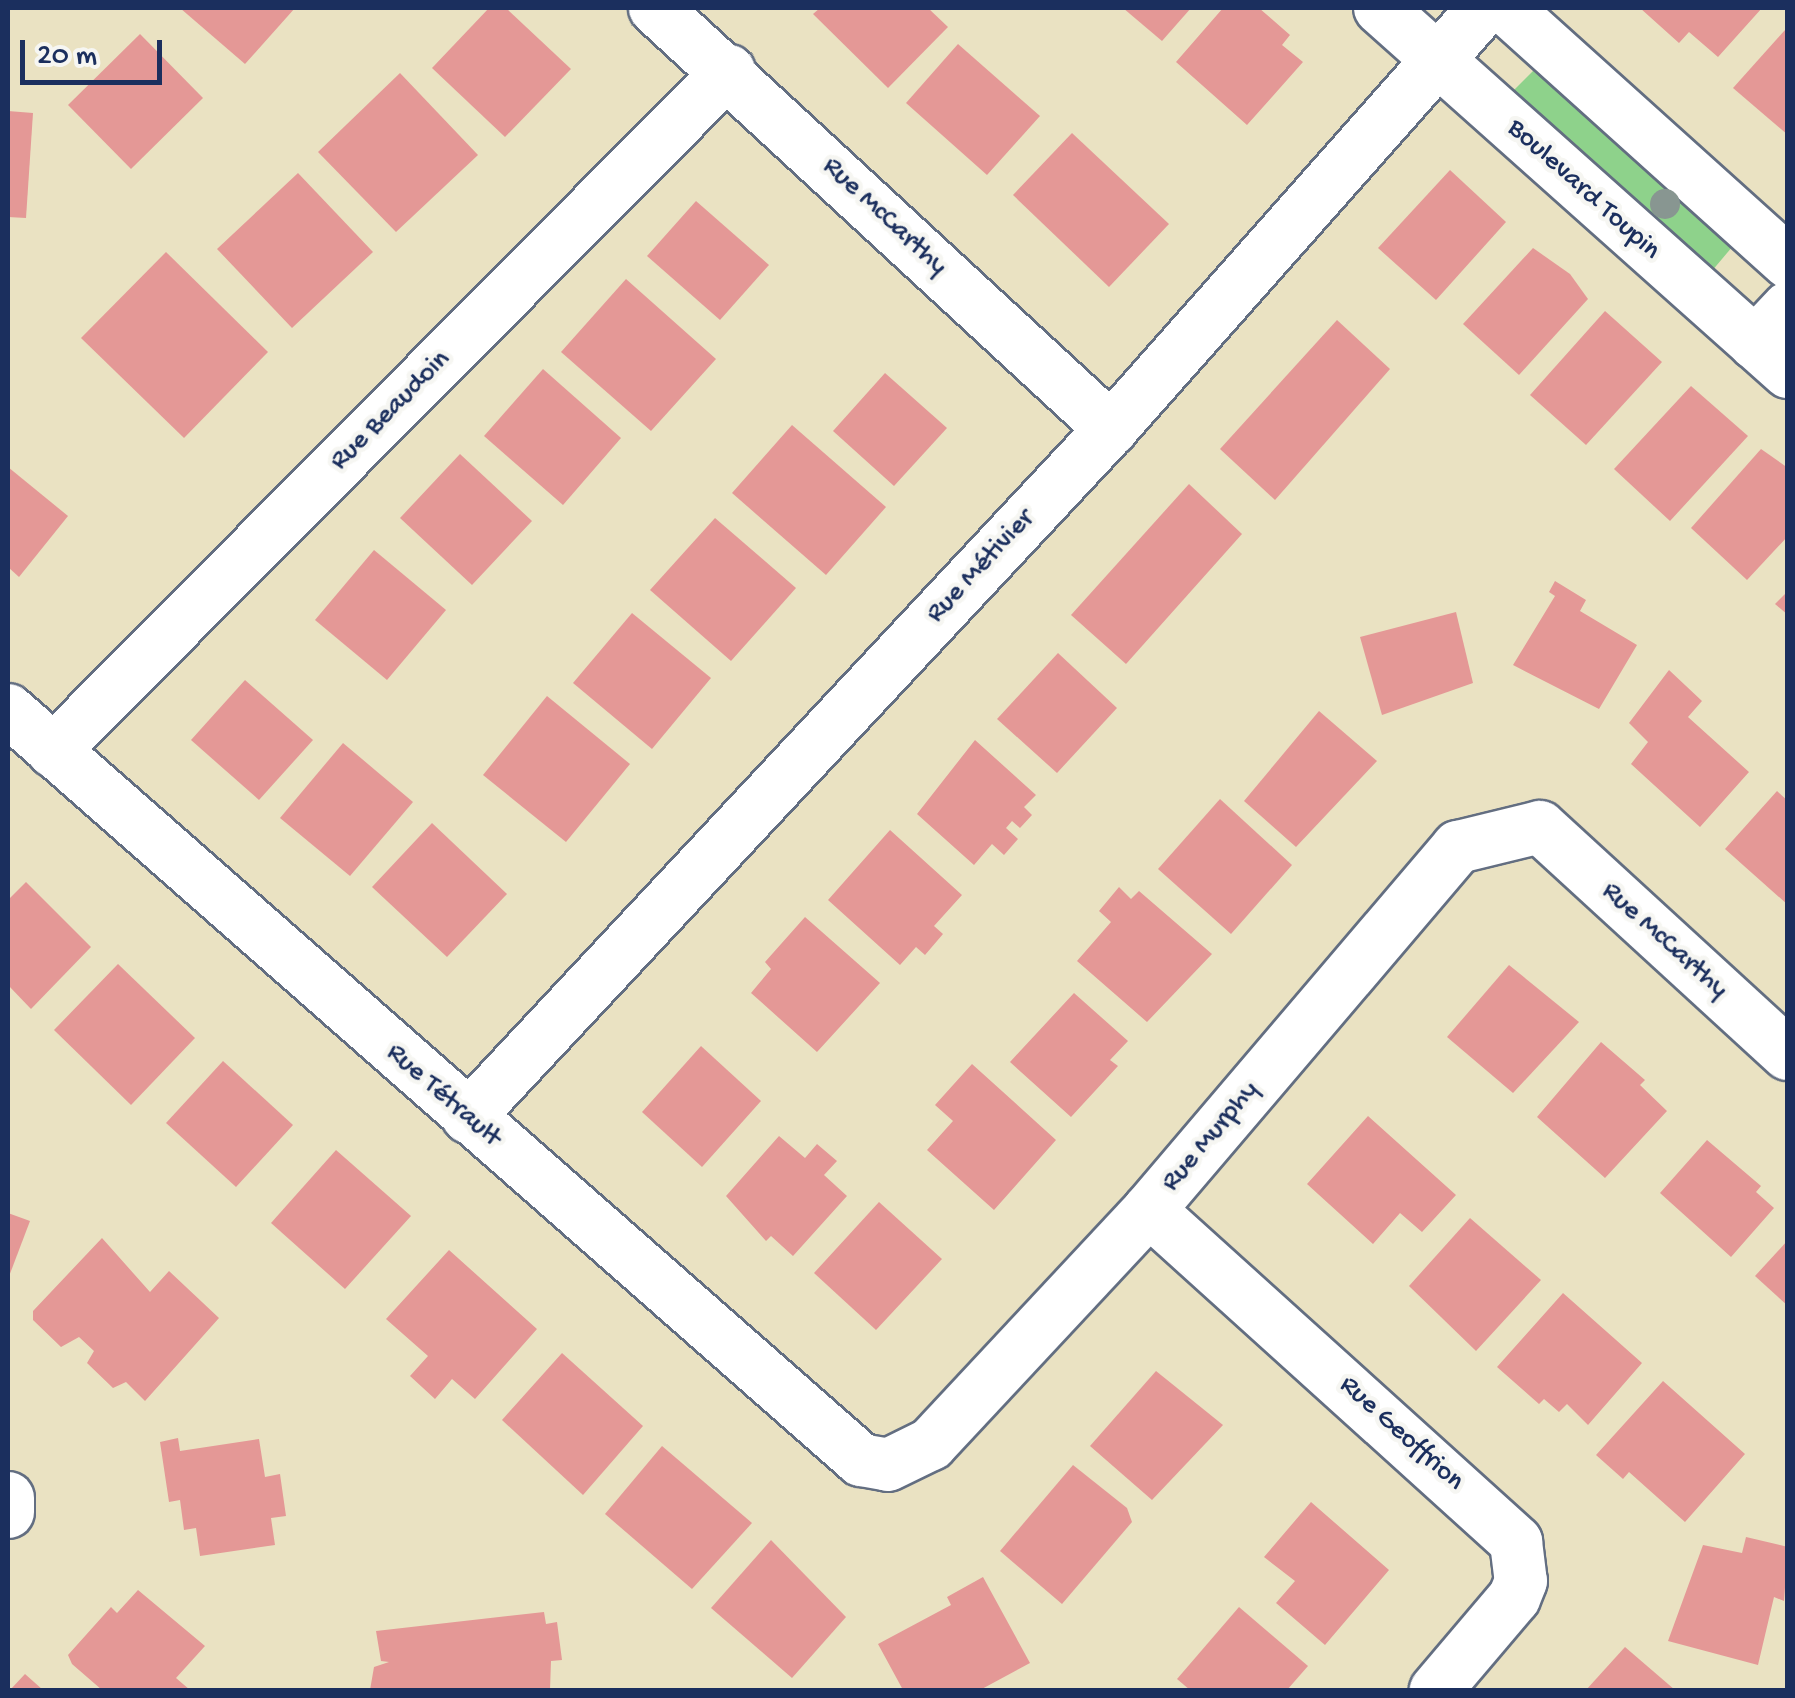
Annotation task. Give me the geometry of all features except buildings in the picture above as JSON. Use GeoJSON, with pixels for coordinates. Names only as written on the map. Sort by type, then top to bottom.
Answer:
{"type":"FeatureCollection","features":[{"type":"Feature","properties":{"kind":"street","name":"Rue McCarthy"},"geometry":{"type":"LineString","coordinates":[[654,8],[729,71],[1110,429]]}},
{"type":"Feature","properties":{"kind":"street","name":"Boulevard Toupin"},"geometry":{"type":"LineString","coordinates":[[1380,8],[1437,60],[1777,341]]}},
{"type":"Feature","properties":{"kind":"street","name":"Rue Métivier"},"geometry":{"type":"LineString","coordinates":[[468,1118],[1110,429],[1484,8]]}},
{"type":"Feature","properties":{"kind":"street"},"geometry":{"type":"LineString","coordinates":[[1506,8],[1788,262]]}},
{"type":"Feature","properties":{"kind":"street","name":"Rue Beaudoin"},"geometry":{"type":"LineString","coordinates":[[53,751],[729,71]]}},
{"type":"Feature","properties":{"kind":"street","name":"Rue Tétrault"},"geometry":{"type":"LineString","coordinates":[[8,710],[836,1444],[861,1460],[888,1465]]}},
{"type":"Feature","properties":{"kind":"street","name":"Rue McCarthy"},"geometry":{"type":"LineString","coordinates":[[1540,828],[1788,1054]]}},
{"type":"Feature","properties":{"kind":"street","name":"Rue Murphy"},"geometry":{"type":"LineString","coordinates":[[888,1465],[932,1444],[1149,1210],[1458,846],[1540,828]]}},
{"type":"Feature","properties":{"kind":"street","name":"Rue Geoffrion"},"geometry":{"type":"LineString","coordinates":[[1149,1210],[1516,1542],[1521,1581],[1514,1598],[1436,1690]]}},
{"type":"Feature","properties":{"kind":"street"},"geometry":{"type":"LineString","coordinates":[[8,1498],[8,1512]]}},
{"type":"Feature","properties":{"kind":"green space"},"geometry":{"type":"Polygon","coordinates":[[[1541,63],[1738,240],[1711,272],[1511,93],[1541,63]]]}}]}
